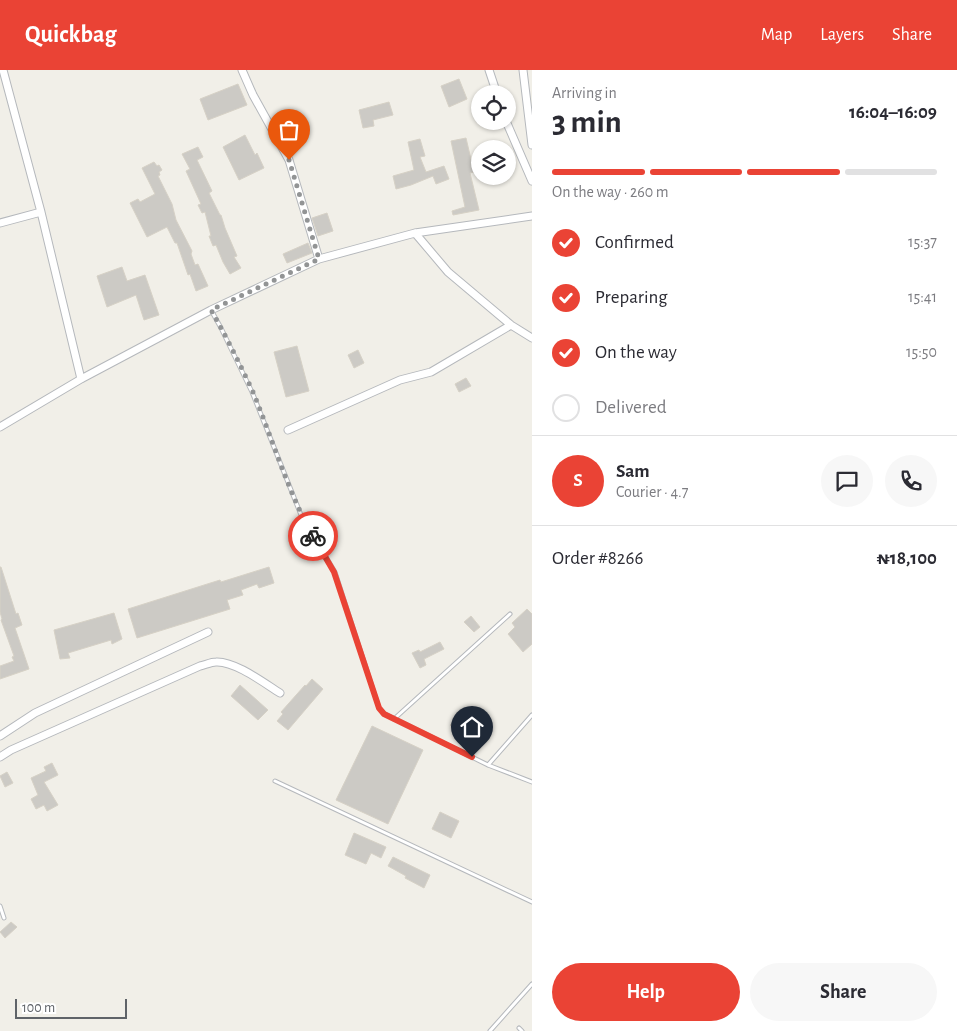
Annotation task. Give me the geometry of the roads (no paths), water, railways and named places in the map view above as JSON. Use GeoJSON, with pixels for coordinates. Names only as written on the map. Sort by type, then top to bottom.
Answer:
{"type":"FeatureCollection","features":[{"type":"Feature","properties":{"kind":"street"},"geometry":{"type":"LineString","coordinates":[[3,70],[41,212],[81,379]]}},
{"type":"Feature","properties":{"kind":"street"},"geometry":{"type":"LineString","coordinates":[[242,70],[253,95],[289,160],[319,259]]}},
{"type":"Feature","properties":{"kind":"street"},"geometry":{"type":"LineString","coordinates":[[489,70],[494,85]]}},
{"type":"Feature","properties":{"kind":"street"},"geometry":{"type":"LineString","coordinates":[[523,70],[532,145]]}},
{"type":"Feature","properties":{"kind":"street"},"geometry":{"type":"LineString","coordinates":[[510,130],[532,181]]}},
{"type":"Feature","properties":{"kind":"street"},"geometry":{"type":"LineString","coordinates":[[0,223],[41,212]]}},
{"type":"Feature","properties":{"kind":"street"},"geometry":{"type":"LineString","coordinates":[[0,428],[81,379],[211,310],[319,259],[415,233],[532,216]]}},
{"type":"Feature","properties":{"kind":"street"},"geometry":{"type":"LineString","coordinates":[[415,233],[448,272],[511,325],[532,338]]}},
{"type":"Feature","properties":{"kind":"street"},"geometry":{"type":"LineString","coordinates":[[288,430],[400,380],[430,372],[511,325]]}},
{"type":"Feature","properties":{"kind":"street"},"geometry":{"type":"LineString","coordinates":[[0,736],[35,713],[208,632]]}},
{"type":"Feature","properties":{"kind":"street"},"geometry":{"type":"LineString","coordinates":[[0,757],[11,750],[200,666],[216,662],[250,673],[280,693]]}},
{"type":"Feature","properties":{"kind":"lane"},"geometry":{"type":"LineString","coordinates":[[211,310],[222,328],[252,392],[301,515],[334,572],[379,708],[384,714],[488,765],[532,782]]}},
{"type":"Feature","properties":{"kind":"lane"},"geometry":{"type":"LineString","coordinates":[[394,719],[510,614]]}},
{"type":"Feature","properties":{"kind":"lane"},"geometry":{"type":"LineString","coordinates":[[488,765],[532,715]]}},
{"type":"Feature","properties":{"kind":"lane"},"geometry":{"type":"LineString","coordinates":[[275,781],[532,902]]}},
{"type":"Feature","properties":{"kind":"lane"},"geometry":{"type":"LineString","coordinates":[[0,906],[4,918]]}},
{"type":"Feature","properties":{"kind":"lane"},"geometry":{"type":"LineString","coordinates":[[490,1031],[532,984]]}}]}
